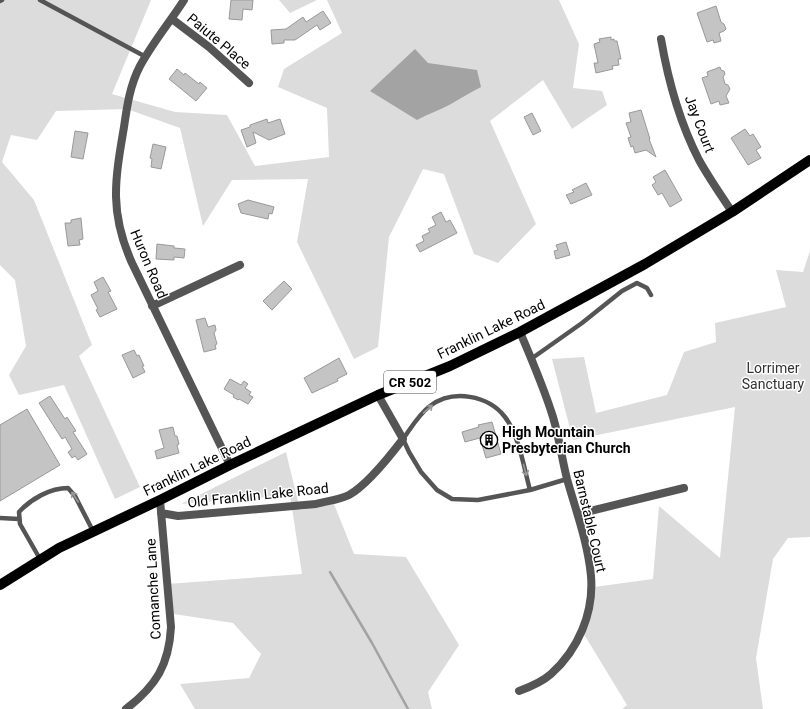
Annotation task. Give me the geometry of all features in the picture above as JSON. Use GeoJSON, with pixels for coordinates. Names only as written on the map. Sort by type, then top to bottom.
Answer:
{"type":"FeatureCollection","features":[{"type":"Feature","properties":{"kind":"main road","name":"Franklin Lake Road"},"geometry":{"type":"LineString","coordinates":[[0,585],[40,559],[93,531],[378,395],[450,366],[520,332],[645,264],[732,212],[810,160]]}},
{"type":"Feature","properties":{"kind":"street","name":"Huron Road"},"geometry":{"type":"LineString","coordinates":[[184,0],[150,48],[134,81],[129,96],[116,174],[115,194],[118,221],[127,253],[230,465]]}},
{"type":"Feature","properties":{"kind":"street","name":"Paiute Place"},"geometry":{"type":"LineString","coordinates":[[172,19],[209,47],[249,83]]}},
{"type":"Feature","properties":{"kind":"street","name":"Jay Court"},"geometry":{"type":"LineString","coordinates":[[661,38],[666,68],[686,132],[700,161],[732,212]]}},
{"type":"Feature","properties":{"kind":"street"},"geometry":{"type":"LineString","coordinates":[[152,306],[240,265]]}},
{"type":"Feature","properties":{"kind":"street","name":"Barnstable Court"},"geometry":{"type":"LineString","coordinates":[[519,691],[535,685],[550,675],[562,663],[579,637],[589,606],[591,577],[589,561],[578,514],[567,479],[553,419],[542,384],[520,332]]}},
{"type":"Feature","properties":{"kind":"street"},"geometry":{"type":"LineString","coordinates":[[378,395],[403,439]]}},
{"type":"Feature","properties":{"kind":"street","name":"Old Franklin Lake Road"},"geometry":{"type":"LineString","coordinates":[[161,513],[185,516],[316,504],[338,499],[350,494],[361,486],[385,462],[403,439]]}},
{"type":"Feature","properties":{"kind":"street"},"geometry":{"type":"LineString","coordinates":[[578,514],[684,488]]}},
{"type":"Feature","properties":{"kind":"street","name":"Comanche Lane"},"geometry":{"type":"LineString","coordinates":[[126,709],[146,693],[155,682],[165,662],[170,641],[171,627],[160,500]]}},
{"type":"Feature","properties":{"kind":"lane"},"geometry":{"type":"LineString","coordinates":[[40,0],[146,57]]}},
{"type":"Feature","properties":{"kind":"lane"},"geometry":{"type":"LineString","coordinates":[[532,359],[582,323],[622,291],[637,283],[647,288],[651,295]]}},
{"type":"Feature","properties":{"kind":"lane"},"geometry":{"type":"LineString","coordinates":[[530,490],[517,440],[506,418],[494,405],[483,400],[466,396],[441,400],[430,406],[403,439],[421,472],[437,490],[452,499],[478,500],[530,490],[567,479]]}},
{"type":"Feature","properties":{"kind":"lane"},"geometry":{"type":"LineString","coordinates":[[40,559],[20,524],[19,512],[24,507],[48,492],[58,488],[68,488],[75,496],[93,531]]}},
{"type":"Feature","properties":{"kind":"lane"},"geometry":{"type":"LineString","coordinates":[[0,518],[19,519]]}},
{"type":"Feature","properties":{"kind":"green space"},"geometry":{"type":"Polygon","coordinates":[[[0,0],[151,0],[112,94],[175,112],[227,115],[255,166],[329,157],[327,108],[278,87],[284,69],[342,33],[327,0],[559,0],[579,44],[573,88],[602,91],[607,105],[572,129],[543,80],[490,121],[536,224],[498,263],[474,254],[444,174],[423,169],[389,237],[378,347],[354,359],[297,242],[308,179],[232,180],[203,226],[180,128],[127,109],[56,111],[37,140],[11,135],[2,162],[34,200],[92,345],[79,356],[140,487],[115,499],[64,385],[19,395],[9,375],[26,346],[15,280],[0,265],[0,0]]]}},
{"type":"Feature","properties":{"kind":"green space"},"geometry":{"type":"Polygon","coordinates":[[[279,0],[317,0],[290,13],[279,0]]]}},
{"type":"Feature","properties":{"kind":"green space","name":"Lorrimer Sanctuary"},"geometry":{"type":"Polygon","coordinates":[[[810,251],[810,537],[788,538],[773,559],[756,658],[763,709],[622,709],[627,705],[582,631],[594,587],[653,579],[659,506],[720,558],[735,407],[573,440],[552,359],[584,357],[596,413],[667,395],[684,352],[716,342],[715,323],[786,307],[776,270],[803,272],[810,251]]]}},
{"type":"Feature","properties":{"kind":"green space"},"geometry":{"type":"Polygon","coordinates":[[[286,452],[300,510],[334,504],[354,554],[406,557],[459,645],[428,692],[432,709],[195,709],[180,684],[249,678],[261,654],[233,623],[167,613],[167,584],[302,574],[290,495],[181,504],[286,452]]]}},
{"type":"Feature","properties":{"kind":"shaded area"},"geometry":{"type":"Polygon","coordinates":[[[415,49],[428,63],[477,70],[481,87],[447,106],[417,120],[370,91],[415,49]]]}},
{"type":"Feature","properties":{"kind":"building"},"geometry":{"type":"Polygon","coordinates":[[[231,0],[253,0],[252,10],[243,9],[242,20],[229,19],[231,0]]]}},
{"type":"Feature","properties":{"kind":"building"},"geometry":{"type":"Polygon","coordinates":[[[716,6],[721,22],[724,24],[726,29],[719,33],[721,41],[714,43],[713,40],[707,42],[697,13],[716,6]]]}},
{"type":"Feature","properties":{"kind":"building"},"geometry":{"type":"Polygon","coordinates":[[[323,11],[331,23],[320,30],[317,25],[295,40],[284,40],[284,43],[272,44],[271,30],[286,29],[303,17],[306,22],[323,11]]]}},
{"type":"Feature","properties":{"kind":"building"},"geometry":{"type":"Polygon","coordinates":[[[611,37],[611,40],[614,39],[614,41],[617,41],[621,59],[618,59],[619,65],[612,66],[613,69],[596,73],[594,63],[598,63],[594,44],[600,42],[599,39],[611,37]]]}},
{"type":"Feature","properties":{"kind":"building"},"geometry":{"type":"Polygon","coordinates":[[[720,67],[725,74],[723,77],[725,84],[728,85],[730,89],[726,96],[729,103],[720,105],[719,101],[711,104],[702,78],[708,76],[707,72],[720,67]]]}},
{"type":"Feature","properties":{"kind":"building"},"geometry":{"type":"Polygon","coordinates":[[[177,69],[184,75],[185,73],[199,84],[200,82],[207,88],[196,101],[169,79],[177,69]]]}},
{"type":"Feature","properties":{"kind":"building"},"geometry":{"type":"Polygon","coordinates":[[[641,110],[656,157],[646,150],[635,153],[628,138],[631,137],[626,123],[631,122],[629,113],[641,110]]]}},
{"type":"Feature","properties":{"kind":"building"},"geometry":{"type":"Polygon","coordinates":[[[532,113],[541,131],[533,135],[524,117],[532,113]]]}},
{"type":"Feature","properties":{"kind":"building"},"geometry":{"type":"Polygon","coordinates":[[[267,119],[268,123],[280,119],[285,134],[269,140],[253,132],[256,143],[247,147],[241,130],[267,119]]]}},
{"type":"Feature","properties":{"kind":"building"},"geometry":{"type":"Polygon","coordinates":[[[745,129],[750,136],[753,134],[761,147],[756,150],[761,158],[748,165],[731,138],[745,129]]]}},
{"type":"Feature","properties":{"kind":"building"},"geometry":{"type":"Polygon","coordinates":[[[75,131],[88,133],[83,159],[71,157],[75,131]]]}},
{"type":"Feature","properties":{"kind":"building"},"geometry":{"type":"Polygon","coordinates":[[[153,144],[166,147],[161,169],[151,167],[152,159],[150,158],[153,144]]]}},
{"type":"Feature","properties":{"kind":"building"},"geometry":{"type":"Polygon","coordinates":[[[665,170],[682,200],[670,207],[662,193],[658,195],[652,185],[656,182],[653,177],[665,170]]]}},
{"type":"Feature","properties":{"kind":"building"},"geometry":{"type":"Polygon","coordinates":[[[586,183],[592,195],[571,204],[566,195],[574,192],[572,190],[586,183]]]}},
{"type":"Feature","properties":{"kind":"building"},"geometry":{"type":"Polygon","coordinates":[[[248,200],[274,207],[272,214],[269,213],[268,219],[241,213],[238,204],[248,200]]]}},
{"type":"Feature","properties":{"kind":"building"},"geometry":{"type":"Polygon","coordinates":[[[441,212],[446,222],[450,220],[457,233],[420,252],[416,245],[424,241],[422,236],[430,232],[428,229],[436,225],[432,217],[441,212]]]}},
{"type":"Feature","properties":{"kind":"building"},"geometry":{"type":"Polygon","coordinates":[[[81,218],[83,239],[79,240],[80,245],[68,246],[65,223],[71,223],[71,220],[81,218]]]}},
{"type":"Feature","properties":{"kind":"building"},"geometry":{"type":"Polygon","coordinates":[[[566,242],[570,255],[556,259],[554,251],[558,250],[556,245],[566,242]]]}},
{"type":"Feature","properties":{"kind":"building"},"geometry":{"type":"Polygon","coordinates":[[[157,244],[185,249],[184,258],[174,257],[174,260],[156,259],[157,244]]]}},
{"type":"Feature","properties":{"kind":"building"},"geometry":{"type":"Polygon","coordinates":[[[103,277],[111,291],[108,292],[117,309],[100,317],[91,295],[98,291],[94,282],[103,277]]]}},
{"type":"Feature","properties":{"kind":"building"},"geometry":{"type":"Polygon","coordinates":[[[284,281],[292,289],[272,310],[263,301],[284,281]]]}},
{"type":"Feature","properties":{"kind":"building"},"geometry":{"type":"Polygon","coordinates":[[[205,318],[208,327],[215,325],[216,330],[214,333],[217,344],[215,345],[216,349],[204,352],[196,320],[205,318]]]}},
{"type":"Feature","properties":{"kind":"building"},"geometry":{"type":"Polygon","coordinates":[[[134,350],[137,356],[139,355],[145,372],[133,378],[122,355],[134,350]]]}},
{"type":"Feature","properties":{"kind":"building"},"geometry":{"type":"Polygon","coordinates":[[[339,358],[347,374],[337,379],[338,381],[312,393],[304,378],[339,358]]]}},
{"type":"Feature","properties":{"kind":"building"},"geometry":{"type":"Polygon","coordinates":[[[230,379],[241,385],[244,381],[248,384],[245,388],[251,392],[249,395],[253,397],[248,404],[233,397],[234,395],[224,389],[230,379]]]}},
{"type":"Feature","properties":{"kind":"building"},"geometry":{"type":"Polygon","coordinates":[[[50,396],[65,419],[67,417],[76,431],[73,432],[87,454],[78,460],[75,456],[72,458],[68,452],[72,449],[65,437],[62,439],[39,403],[50,396]]]}},
{"type":"Feature","properties":{"kind":"building"},"geometry":{"type":"Polygon","coordinates":[[[27,409],[60,465],[0,501],[0,425],[27,409]]]}},
{"type":"Feature","properties":{"kind":"building","name":"High Mountain Presbyterian Church"},"geometry":{"type":"Polygon","coordinates":[[[492,422],[501,454],[486,458],[480,438],[465,442],[462,432],[479,427],[478,425],[492,422]]]}},
{"type":"Feature","properties":{"kind":"building"},"geometry":{"type":"Polygon","coordinates":[[[173,427],[179,444],[177,445],[179,453],[157,459],[155,451],[164,448],[159,430],[173,427]]]}},
{"type":"Feature","properties":{"kind":"waterway"},"geometry":{"type":"LineString","coordinates":[[330,572],[372,643],[408,709]]}},
{"type":"Feature","properties":{"kind":"place","name":"High Mountain Presbyterian Church"},"geometry":{"type":"Point","coordinates":[489,440]}}]}
